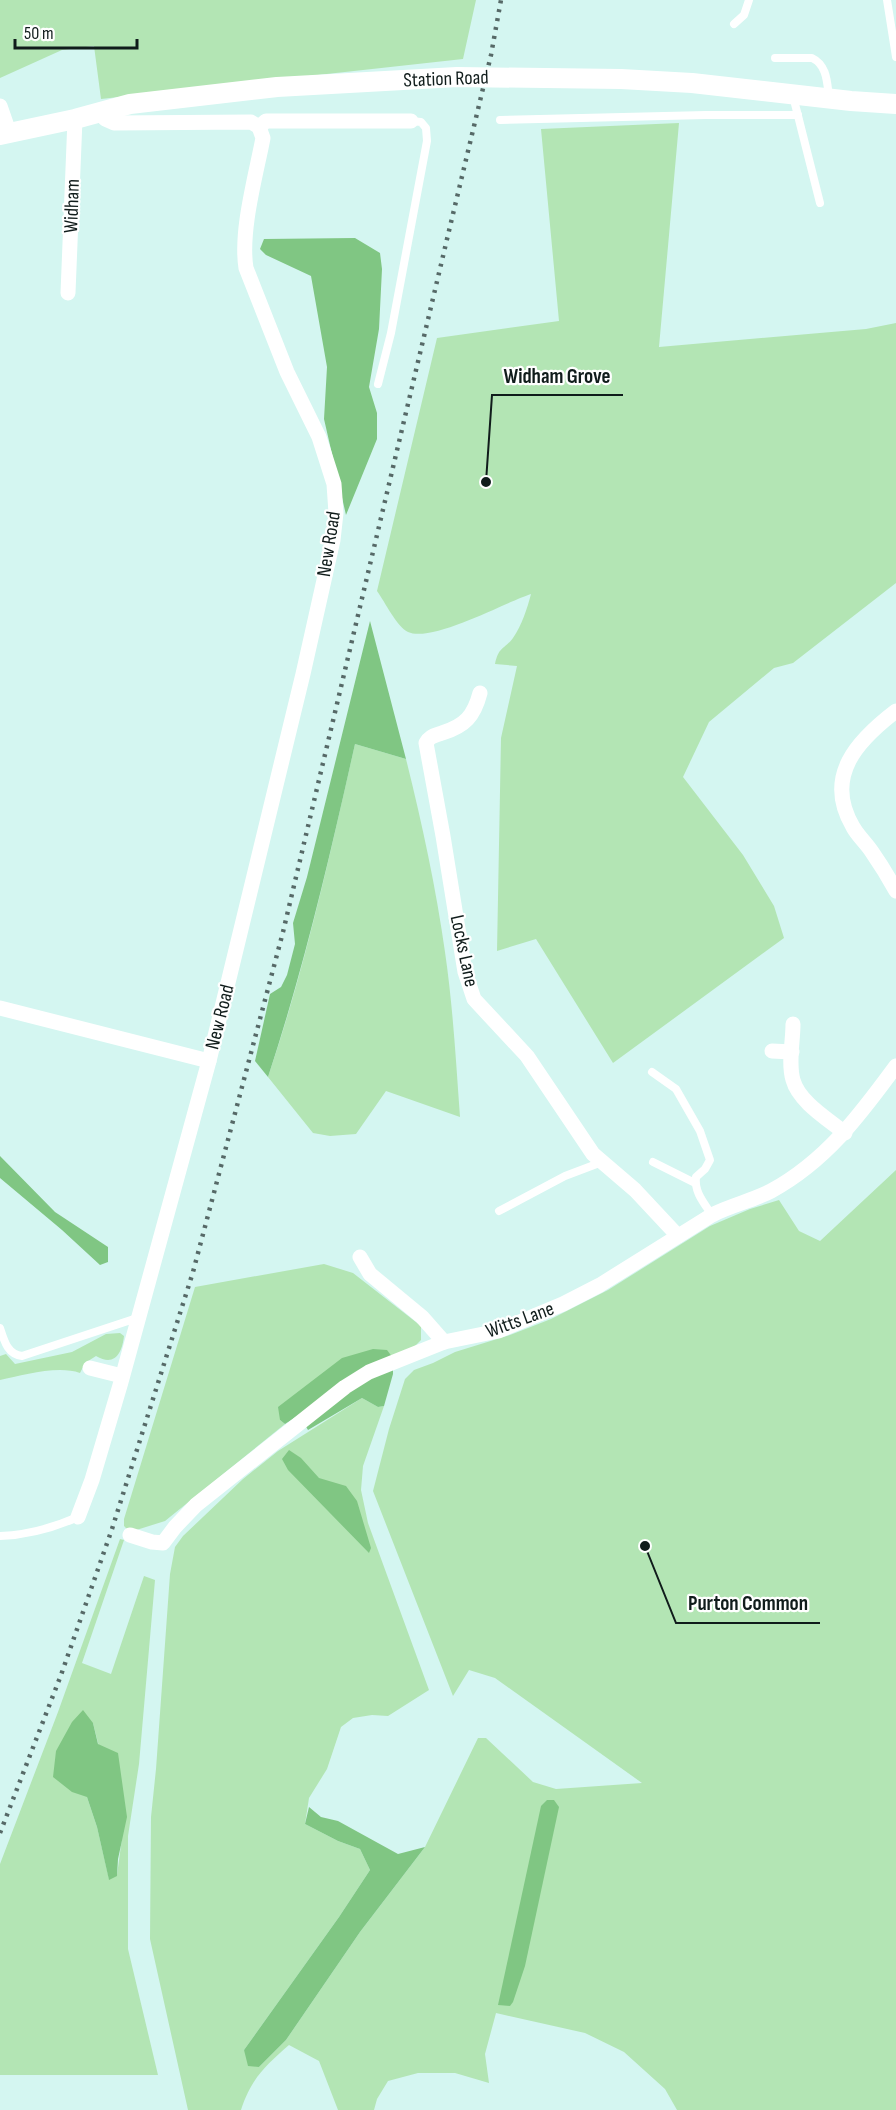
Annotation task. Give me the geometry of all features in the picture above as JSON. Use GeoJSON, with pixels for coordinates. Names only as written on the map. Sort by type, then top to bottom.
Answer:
{"type":"FeatureCollection","features":[{"type":"Feature","properties":{"kind":"street","name":"Station Road"},"geometry":{"type":"LineString","coordinates":[[4,134],[75,119],[130,104],[248,90],[437,78],[632,79],[896,104]]}},
{"type":"Feature","properties":{"kind":"street"},"geometry":{"type":"LineString","coordinates":[[0,106],[4,134]]}},
{"type":"Feature","properties":{"kind":"street"},"geometry":{"type":"LineString","coordinates":[[101,111],[105,119],[114,123],[251,122],[259,127],[266,121],[411,120]]}},
{"type":"Feature","properties":{"kind":"street","name":"Widham"},"geometry":{"type":"LineString","coordinates":[[68,293],[75,119]]}},
{"type":"Feature","properties":{"kind":"street","name":"New Road"},"geometry":{"type":"LineString","coordinates":[[78,1517],[92,1480],[122,1376],[209,1061],[303,674],[333,540],[336,513],[334,484],[319,437],[287,372],[246,268],[246,235],[263,138],[259,127]]}},
{"type":"Feature","properties":{"kind":"street","name":"Locks Lane"},"geometry":{"type":"LineString","coordinates":[[480,693],[476,708],[468,719],[457,728],[431,737],[426,743],[465,972],[474,999],[527,1056],[588,1147],[635,1190],[678,1236]]}},
{"type":"Feature","properties":{"kind":"street"},"geometry":{"type":"LineString","coordinates":[[896,711],[874,728],[852,753],[844,777],[843,794],[845,810],[852,825],[879,862],[896,891]]}},
{"type":"Feature","properties":{"kind":"street","name":"New Road"},"geometry":{"type":"LineString","coordinates":[[0,1008],[209,1061]]}},
{"type":"Feature","properties":{"kind":"street"},"geometry":{"type":"LineString","coordinates":[[793,1024],[792,1075],[796,1089],[845,1132]]}},
{"type":"Feature","properties":{"kind":"street"},"geometry":{"type":"LineString","coordinates":[[772,1051],[792,1052]]}},
{"type":"Feature","properties":{"kind":"street","name":"Witts Lane"},"geometry":{"type":"LineString","coordinates":[[129,1535],[163,1543],[174,1527],[196,1505],[345,1387],[369,1372],[444,1342],[498,1330],[555,1308],[600,1285],[712,1215],[729,1206],[768,1193],[794,1178],[825,1153],[845,1132],[896,1066]]}},
{"type":"Feature","properties":{"kind":"street"},"geometry":{"type":"LineString","coordinates":[[360,1257],[370,1274],[422,1317],[444,1342]]}},
{"type":"Feature","properties":{"kind":"street"},"geometry":{"type":"LineString","coordinates":[[90,1368],[122,1376]]}},
{"type":"Feature","properties":{"kind":"lane"},"geometry":{"type":"LineString","coordinates":[[734,24],[744,15],[749,0]]}},
{"type":"Feature","properties":{"kind":"lane"},"geometry":{"type":"LineString","coordinates":[[887,0],[896,57]]}},
{"type":"Feature","properties":{"kind":"lane"},"geometry":{"type":"LineString","coordinates":[[775,58],[817,60],[825,73],[830,98]]}},
{"type":"Feature","properties":{"kind":"lane"},"geometry":{"type":"LineString","coordinates":[[793,94],[820,202]]}},
{"type":"Feature","properties":{"kind":"lane"},"geometry":{"type":"LineString","coordinates":[[500,120],[706,115],[798,116]]}},
{"type":"Feature","properties":{"kind":"lane"},"geometry":{"type":"LineString","coordinates":[[378,384],[391,333],[427,141],[426,128],[421,122],[411,120]]}},
{"type":"Feature","properties":{"kind":"lane"},"geometry":{"type":"LineString","coordinates":[[652,1072],[676,1089],[700,1131],[710,1156],[709,1163],[696,1177],[695,1182],[697,1192],[712,1215]]}},
{"type":"Feature","properties":{"kind":"lane"},"geometry":{"type":"LineString","coordinates":[[499,1211],[565,1176],[602,1162]]}},
{"type":"Feature","properties":{"kind":"lane"},"geometry":{"type":"LineString","coordinates":[[653,1162],[695,1182]]}},
{"type":"Feature","properties":{"kind":"lane"},"geometry":{"type":"LineString","coordinates":[[0,1328],[7,1347],[14,1354],[22,1356],[137,1318]]}},
{"type":"Feature","properties":{"kind":"lane"},"geometry":{"type":"LineString","coordinates":[[0,1536],[51,1528],[78,1517]]}},
{"type":"Feature","properties":{"kind":"green space"},"geometry":{"type":"Polygon","coordinates":[[[0,0],[476,0],[463,59],[101,99],[94,46],[62,50],[0,78],[0,0]]]}},
{"type":"Feature","properties":{"kind":"green space"},"geometry":{"type":"Polygon","coordinates":[[[679,123],[659,347],[866,329],[896,323],[896,583],[793,663],[774,668],[709,722],[683,777],[743,855],[774,906],[784,938],[613,1063],[536,939],[497,951],[501,738],[517,666],[495,664],[500,651],[519,628],[531,594],[451,627],[419,634],[408,632],[400,625],[377,591],[437,338],[559,321],[541,129],[679,123]]]}},
{"type":"Feature","properties":{"kind":"green space"},"geometry":{"type":"Polygon","coordinates":[[[355,238],[380,253],[382,269],[379,329],[369,387],[377,413],[377,439],[346,515],[324,419],[327,367],[311,276],[266,255],[260,249],[264,239],[355,238]]]}},
{"type":"Feature","properties":{"kind":"green space"},"geometry":{"type":"Polygon","coordinates":[[[370,621],[406,759],[355,744],[305,953],[268,1077],[255,1061],[270,994],[281,987],[287,975],[295,944],[293,923],[307,877],[370,621]]]}},
{"type":"Feature","properties":{"kind":"green space"},"geometry":{"type":"Polygon","coordinates":[[[355,744],[406,759],[428,856],[448,973],[460,1117],[386,1091],[356,1134],[330,1136],[313,1133],[268,1077],[305,953],[355,744]]]}},
{"type":"Feature","properties":{"kind":"green space"},"geometry":{"type":"Polygon","coordinates":[[[0,1156],[55,1212],[108,1247],[108,1262],[100,1265],[0,1178],[0,1156]]]}},
{"type":"Feature","properties":{"kind":"green space"},"geometry":{"type":"Polygon","coordinates":[[[896,1170],[896,2110],[677,2110],[665,2089],[624,2052],[585,2033],[496,2013],[485,2054],[489,2083],[455,2073],[418,2073],[388,2081],[377,2099],[374,2110],[338,2110],[319,2061],[289,2045],[254,2081],[241,2110],[188,2110],[150,1939],[151,1817],[170,1574],[175,1547],[183,1536],[243,1479],[278,1451],[362,1398],[378,1407],[384,1406],[363,1466],[361,1490],[368,1523],[429,1690],[388,1716],[372,1715],[353,1718],[341,1727],[327,1769],[309,1798],[305,1824],[338,1841],[360,1849],[370,1870],[244,2050],[259,2067],[286,2040],[360,1932],[425,1847],[478,1738],[486,1738],[533,1782],[556,1789],[642,1783],[495,1678],[469,1670],[453,1696],[373,1491],[405,1379],[414,1370],[455,1352],[510,1335],[551,1319],[608,1290],[710,1226],[750,1209],[779,1200],[799,1231],[820,1241],[896,1170]]]}},
{"type":"Feature","properties":{"kind":"green space"},"geometry":{"type":"Polygon","coordinates":[[[324,1264],[353,1273],[421,1326],[421,1340],[414,1347],[280,1420],[285,1424],[165,1521],[130,1532],[124,1526],[124,1519],[195,1287],[324,1264]]]}},
{"type":"Feature","properties":{"kind":"green space"},"geometry":{"type":"Polygon","coordinates":[[[120,1333],[124,1336],[121,1348],[113,1359],[108,1360],[96,1356],[85,1363],[80,1373],[51,1370],[0,1380],[0,1356],[6,1354],[15,1364],[72,1352],[106,1334],[120,1333]]]}},
{"type":"Feature","properties":{"kind":"green space"},"geometry":{"type":"Polygon","coordinates":[[[373,1349],[387,1350],[393,1358],[393,1374],[384,1406],[378,1407],[362,1398],[308,1430],[299,1415],[285,1424],[280,1420],[278,1407],[342,1358],[373,1349]]]}},
{"type":"Feature","properties":{"kind":"green space"},"geometry":{"type":"Polygon","coordinates":[[[289,1450],[301,1458],[319,1478],[346,1486],[357,1501],[371,1548],[369,1553],[288,1470],[282,1459],[289,1450]]]}},
{"type":"Feature","properties":{"kind":"green space"},"geometry":{"type":"Polygon","coordinates":[[[120,1539],[124,1540],[82,1663],[111,1674],[144,1576],[155,1580],[139,1764],[128,1836],[128,1949],[158,2075],[0,2075],[0,1864],[120,1539]],[[93,1723],[87,1797],[97,1827],[109,1879],[117,1875],[122,1838],[93,1723]]]}},
{"type":"Feature","properties":{"kind":"green space"},"geometry":{"type":"Polygon","coordinates":[[[83,1710],[93,1723],[98,1744],[118,1753],[127,1817],[118,1859],[117,1876],[109,1880],[97,1827],[87,1797],[72,1792],[53,1777],[56,1751],[72,1722],[83,1710]]]}},
{"type":"Feature","properties":{"kind":"green space"},"geometry":{"type":"Polygon","coordinates":[[[547,1800],[554,1800],[559,1807],[525,1966],[513,2002],[510,2006],[498,2005],[541,1806],[547,1800]]]}},
{"type":"Feature","properties":{"kind":"green space"},"geometry":{"type":"Polygon","coordinates":[[[309,1807],[321,1817],[338,1821],[398,1854],[425,1847],[360,1932],[286,2040],[259,2067],[248,2066],[244,2050],[370,1870],[360,1849],[338,1841],[305,1824],[309,1807]]]}},
{"type":"Feature","properties":{"kind":"railway"},"geometry":{"type":"LineString","coordinates":[[0,1833],[61,1675],[112,1529],[193,1272],[283,932],[491,55],[501,0]]}},
{"type":"Feature","properties":{"kind":"place","name":"Widham Grove"},"geometry":{"type":"Point","coordinates":[486,482]}},
{"type":"Feature","properties":{"kind":"place","name":"Purton Common"},"geometry":{"type":"Point","coordinates":[645,1546]}}]}
